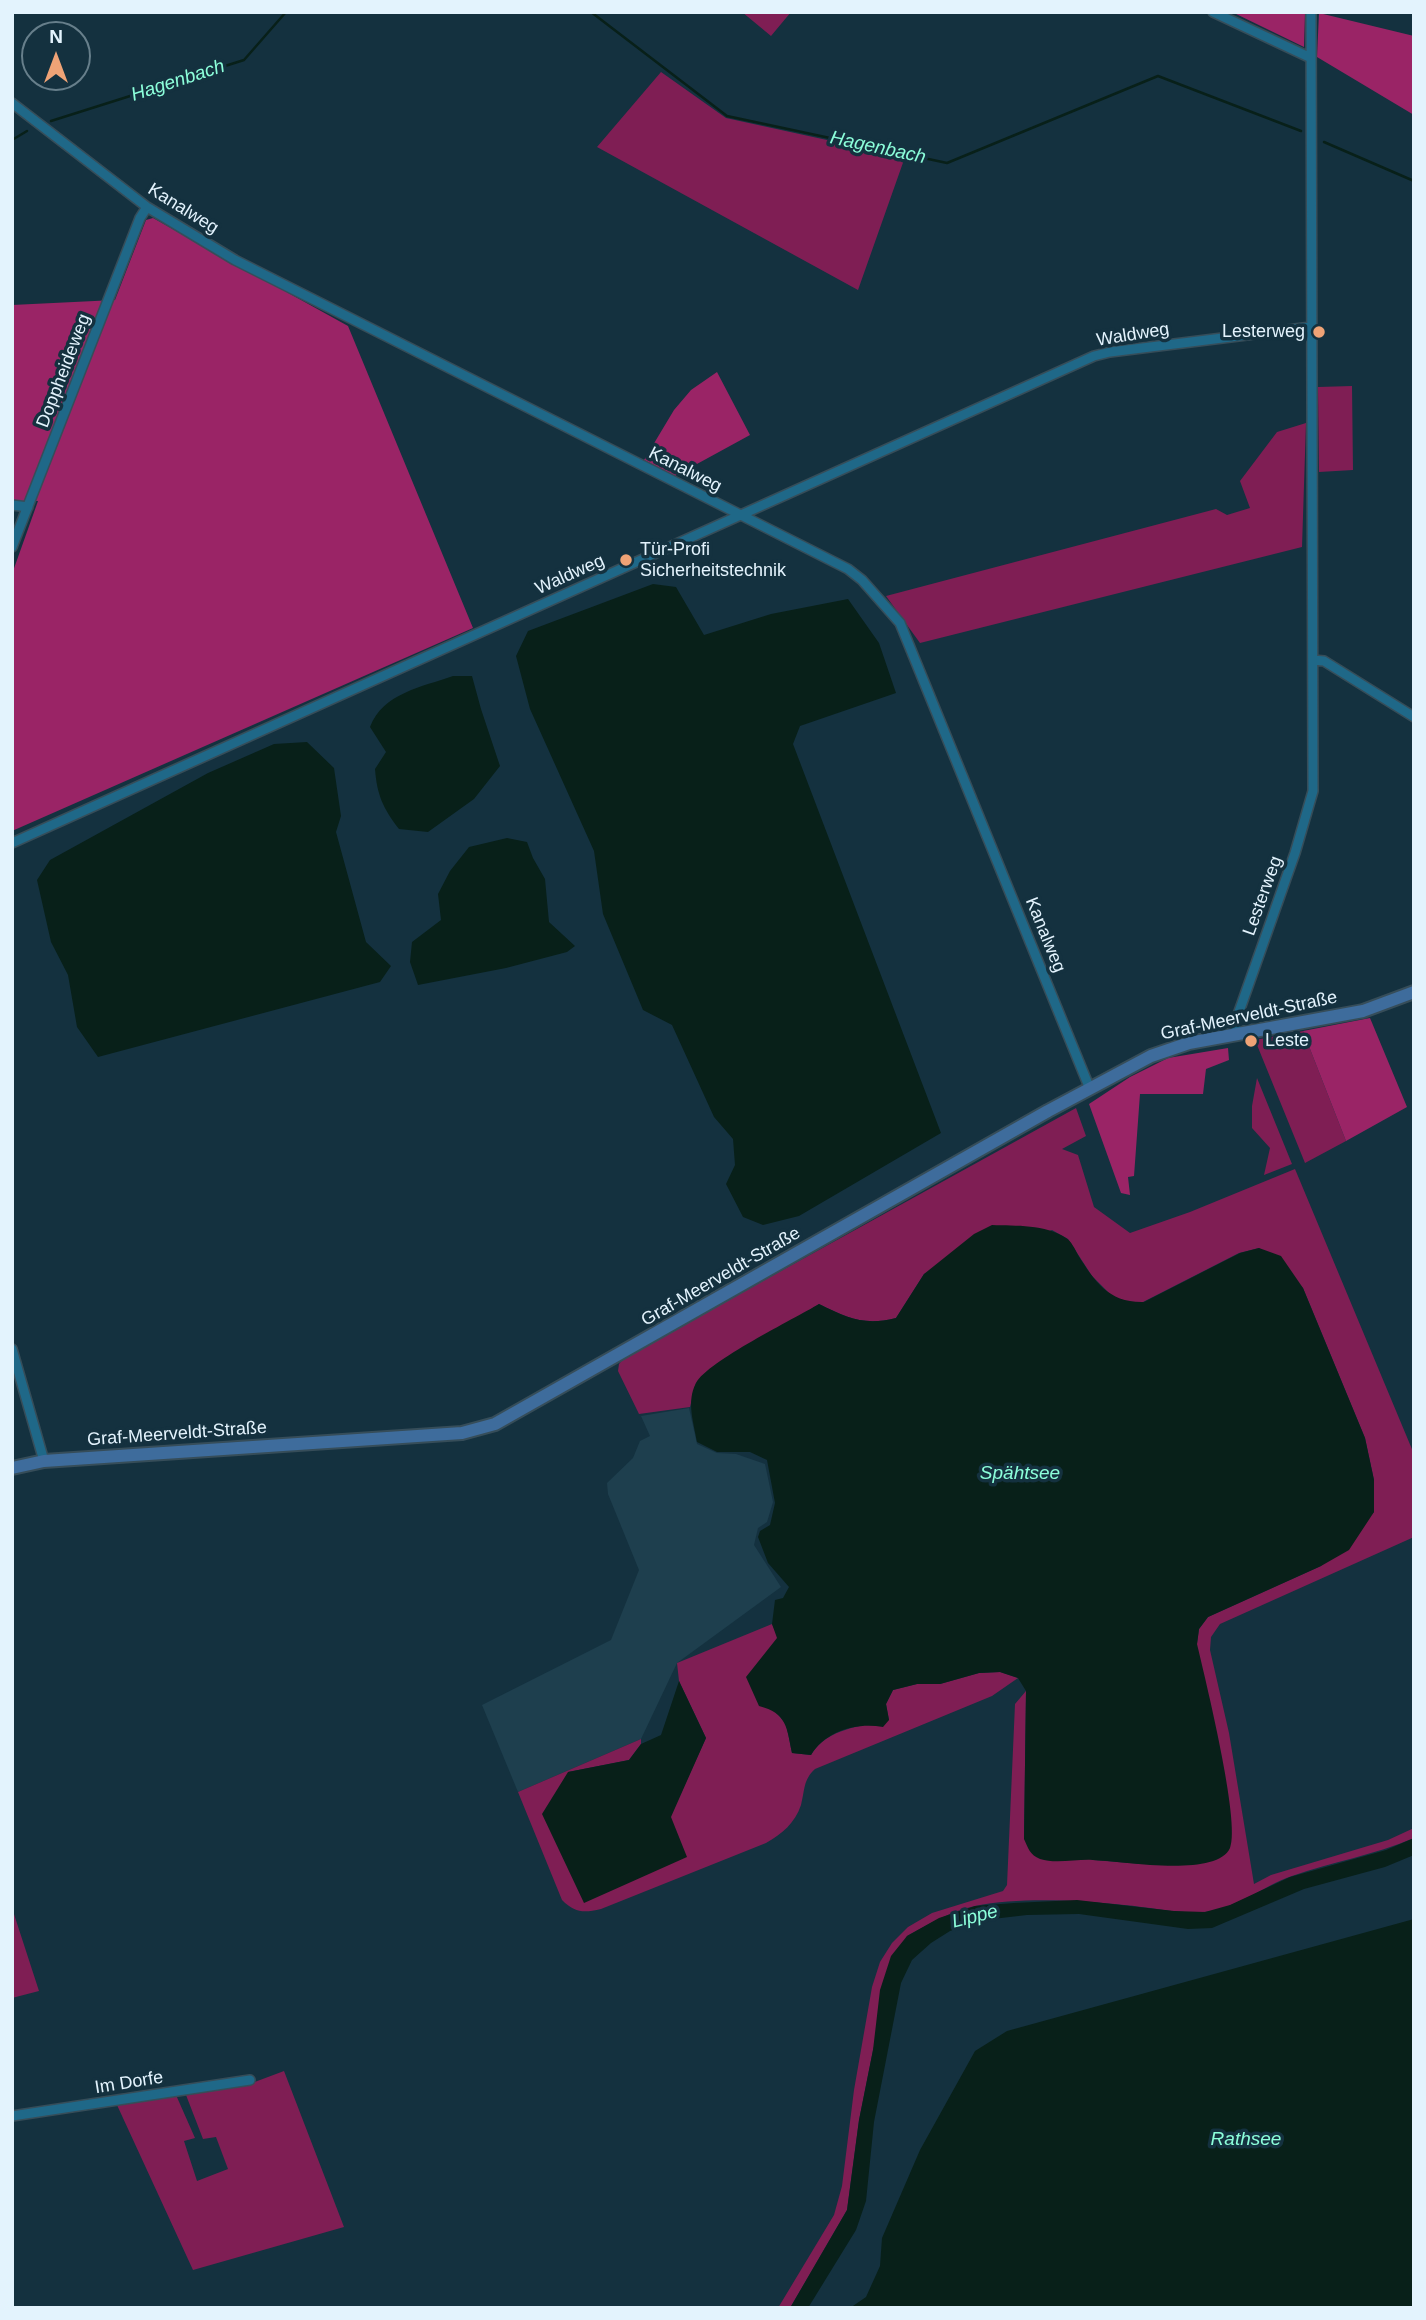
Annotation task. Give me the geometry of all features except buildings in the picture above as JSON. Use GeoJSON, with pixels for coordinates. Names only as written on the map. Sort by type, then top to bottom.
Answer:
{"type":"FeatureCollection","features":[{"type":"Feature","properties":{"kind":"main road","name":"Graf-Meerveldt-Straße"},"geometry":{"type":"LineString","coordinates":[[12,1468],[44,1461],[462,1433],[495,1424],[1164,1050],[1363,1010],[1414,992]]}},
{"type":"Feature","properties":{"kind":"street"},"geometry":{"type":"LineString","coordinates":[[1213,12],[1311,58]]}},
{"type":"Feature","properties":{"kind":"street","name":"Lesterweg"},"geometry":{"type":"LineString","coordinates":[[1237,1034],[1235,1023],[1295,853],[1313,791],[1311,12]]}},
{"type":"Feature","properties":{"kind":"street","name":"Kanalweg"},"geometry":{"type":"LineString","coordinates":[[12,103],[147,207],[235,260],[848,569],[862,580],[900,623],[1090,1089]]}},
{"type":"Feature","properties":{"kind":"street","name":"Doppheideweg"},"geometry":{"type":"LineString","coordinates":[[12,547],[140,218],[147,207]]}},
{"type":"Feature","properties":{"kind":"street","name":"Waldweg"},"geometry":{"type":"LineString","coordinates":[[12,843],[1094,356],[1311,327]]}},
{"type":"Feature","properties":{"kind":"street"},"geometry":{"type":"LineString","coordinates":[[12,505],[27,507]]}},
{"type":"Feature","properties":{"kind":"street"},"geometry":{"type":"LineString","coordinates":[[1313,660],[1324,661],[1414,717]]}},
{"type":"Feature","properties":{"kind":"street"},"geometry":{"type":"LineString","coordinates":[[12,1349],[44,1461]]}},
{"type":"Feature","properties":{"kind":"street","name":"Im Dorfe"},"geometry":{"type":"LineString","coordinates":[[12,2116],[250,2080]]}},
{"type":"Feature","properties":{"kind":"shaded area"},"geometry":{"type":"Polygon","coordinates":[[[742,12],[791,12],[771,36],[742,12]]]}},
{"type":"Feature","properties":{"kind":"shaded area"},"geometry":{"type":"Polygon","coordinates":[[[1232,12],[1305,12],[1304,47],[1232,12]]]}},
{"type":"Feature","properties":{"kind":"shaded area"},"geometry":{"type":"Polygon","coordinates":[[[1319,13],[1414,36],[1414,115],[1317,57],[1319,13]]]}},
{"type":"Feature","properties":{"kind":"shaded area"},"geometry":{"type":"Polygon","coordinates":[[[661,72],[726,118],[905,157],[858,290],[597,147],[661,72]]]}},
{"type":"Feature","properties":{"kind":"shaded area"},"geometry":{"type":"Polygon","coordinates":[[[153,218],[348,326],[473,628],[12,831],[12,574],[38,501],[12,501],[12,305],[115,300],[146,220],[153,218]]]}},
{"type":"Feature","properties":{"kind":"shaded area"},"geometry":{"type":"Polygon","coordinates":[[[717,372],[750,435],[675,476],[644,460],[674,410],[691,390],[717,372]]]}},
{"type":"Feature","properties":{"kind":"shaded area"},"geometry":{"type":"Polygon","coordinates":[[[1352,386],[1353,470],[1319,472],[1318,387],[1352,386]]]}},
{"type":"Feature","properties":{"kind":"shaded area"},"geometry":{"type":"Polygon","coordinates":[[[1306,423],[1302,547],[920,643],[886,596],[1216,509],[1227,515],[1250,508],[1240,481],[1277,432],[1306,423]]]}},
{"type":"Feature","properties":{"kind":"shaded area"},"geometry":{"type":"Polygon","coordinates":[[[1370,1018],[1407,1107],[1346,1141],[1303,1031],[1370,1018]]]}},
{"type":"Feature","properties":{"kind":"shaded area"},"geometry":{"type":"Polygon","coordinates":[[[1303,1031],[1346,1141],[1305,1163],[1255,1040],[1303,1031]]]}},
{"type":"Feature","properties":{"kind":"shaded area"},"geometry":{"type":"Polygon","coordinates":[[[1228,1048],[1229,1060],[1206,1069],[1203,1094],[1140,1094],[1134,1176],[1128,1177],[1130,1195],[1121,1193],[1089,1104],[1130,1077],[1168,1058],[1228,1048]]]}},
{"type":"Feature","properties":{"kind":"shaded area"},"geometry":{"type":"Polygon","coordinates":[[[1257,1078],[1292,1164],[1264,1175],[1270,1148],[1252,1128],[1252,1106],[1257,1078]]]}},
{"type":"Feature","properties":{"kind":"shaded area"},"geometry":{"type":"Polygon","coordinates":[[[1076,1108],[1086,1136],[1062,1149],[1078,1155],[1094,1207],[1130,1233],[1190,1212],[1295,1169],[1414,1454],[1414,1537],[1220,1624],[1211,1637],[1210,1650],[1229,1733],[1254,1884],[1271,1875],[1388,1840],[1414,1828],[1414,1838],[1292,1876],[1215,1910],[1183,1912],[1106,1903],[1011,1901],[957,1911],[907,1936],[873,2050],[859,2120],[847,2210],[790,2308],[778,2308],[834,2215],[842,2186],[854,2090],[872,1987],[880,1962],[892,1943],[908,1927],[932,1913],[1003,1891],[1007,1885],[1015,1704],[1026,1691],[1024,1839],[1093,1860],[1142,1864],[1199,1629],[1208,1617],[1321,1566],[1374,1512],[1374,1480],[1365,1438],[1303,1288],[1259,1248],[1239,1253],[1143,1302],[1129,1302],[1113,1297],[1092,1276],[1068,1239],[1052,1230],[924,1274],[896,1318],[865,1321],[819,1304],[696,1383],[690,1407],[639,1414],[618,1371],[619,1364],[625,1357],[1076,1108]]]}},
{"type":"Feature","properties":{"kind":"shaded area"},"geometry":{"type":"Polygon","coordinates":[[[689,1408],[697,1444],[717,1453],[736,1454],[765,1464],[773,1502],[767,1522],[758,1528],[754,1545],[781,1587],[677,1663],[641,1739],[518,1792],[482,1705],[611,1640],[639,1570],[608,1494],[607,1483],[633,1458],[640,1441],[650,1436],[641,1416],[689,1408]]]}},
{"type":"Feature","properties":{"kind":"shaded area"},"geometry":{"type":"Polygon","coordinates":[[[772,1624],[778,1637],[774,1710],[786,1724],[792,1753],[811,1755],[818,1746],[836,1733],[889,1720],[886,1704],[893,1690],[917,1684],[940,1684],[979,1673],[1000,1672],[1018,1678],[992,1696],[815,1769],[806,1781],[801,1805],[792,1823],[766,1843],[601,1909],[580,1911],[571,1907],[562,1900],[518,1792],[641,1739],[641,1744],[629,1760],[568,1772],[670,1817],[706,1738],[679,1681],[677,1663],[772,1624]]]}},
{"type":"Feature","properties":{"kind":"shaded area"},"geometry":{"type":"Polygon","coordinates":[[[12,1908],[39,1991],[12,1998],[12,1908]]]}},
{"type":"Feature","properties":{"kind":"shaded area"},"geometry":{"type":"Polygon","coordinates":[[[284,2071],[344,2227],[193,2270],[117,2105],[176,2095],[195,2138],[184,2141],[197,2181],[228,2169],[216,2137],[203,2139],[186,2095],[252,2083],[284,2071]]]}},
{"type":"Feature","properties":{"kind":"water"},"geometry":{"type":"Polygon","coordinates":[[[653,584],[676,587],[704,635],[771,614],[848,599],[879,643],[896,693],[800,726],[793,744],[941,1133],[799,1216],[763,1225],[743,1217],[726,1184],[735,1165],[733,1139],[714,1117],[672,1025],[643,1010],[603,914],[594,851],[530,709],[516,656],[528,631],[653,584]]]}},
{"type":"Feature","properties":{"kind":"water"},"geometry":{"type":"Polygon","coordinates":[[[453,676],[472,676],[500,766],[474,799],[428,832],[399,829],[379,794],[375,769],[386,752],[370,727],[376,715],[394,699],[453,676]]]}},
{"type":"Feature","properties":{"kind":"water"},"geometry":{"type":"Polygon","coordinates":[[[307,742],[334,768],[341,816],[336,832],[366,942],[391,966],[380,982],[98,1057],[77,1027],[68,975],[51,942],[37,880],[50,860],[208,773],[274,744],[307,742]]]}},
{"type":"Feature","properties":{"kind":"water"},"geometry":{"type":"Polygon","coordinates":[[[507,838],[527,842],[545,879],[549,922],[575,946],[567,952],[506,968],[418,985],[410,962],[412,942],[441,920],[438,894],[450,871],[469,847],[507,838]]]}},
{"type":"Feature","properties":{"kind":"water","name":"Spähtsee"},"geometry":{"type":"Polygon","coordinates":[[[992,1225],[1030,1227],[1058,1233],[1070,1241],[1104,1289],[1121,1299],[1132,1301],[1144,1302],[1240,1253],[1259,1248],[1281,1256],[1303,1288],[1365,1438],[1374,1480],[1374,1512],[1349,1550],[1321,1566],[1208,1617],[1199,1629],[1197,1644],[1227,1781],[1232,1833],[1230,1848],[1222,1857],[1207,1863],[1167,1866],[1093,1860],[1052,1861],[1040,1859],[1032,1853],[1024,1839],[1026,1691],[1018,1678],[1000,1672],[979,1673],[940,1684],[917,1684],[893,1690],[886,1704],[889,1720],[883,1727],[863,1726],[842,1730],[824,1740],[811,1755],[792,1753],[784,1723],[775,1713],[759,1706],[746,1677],[777,1638],[772,1624],[775,1600],[783,1598],[789,1587],[768,1563],[758,1537],[760,1531],[770,1525],[775,1503],[767,1460],[750,1452],[717,1452],[697,1442],[691,1405],[696,1383],[717,1363],[734,1352],[819,1304],[865,1321],[896,1318],[924,1274],[974,1234],[992,1225]]]}},
{"type":"Feature","properties":{"kind":"water"},"geometry":{"type":"Polygon","coordinates":[[[679,1681],[706,1738],[671,1817],[687,1857],[584,1903],[542,1814],[568,1772],[629,1760],[641,1744],[661,1735],[679,1681]]]}},
{"type":"Feature","properties":{"kind":"water","name":"Lippe"},"geometry":{"type":"Polygon","coordinates":[[[1414,1838],[1414,1855],[1385,1867],[1304,1889],[1212,1928],[1188,1929],[1079,1914],[1027,1915],[984,1920],[950,1931],[931,1943],[912,1960],[901,1983],[874,2122],[866,2201],[856,2230],[808,2308],[790,2308],[847,2210],[880,1990],[891,1956],[907,1936],[939,1918],[975,1906],[1077,1900],[1205,1912],[1230,1905],[1290,1877],[1386,1850],[1414,1838]]]}},
{"type":"Feature","properties":{"kind":"water","name":"Rathsee"},"geometry":{"type":"Polygon","coordinates":[[[1414,1919],[1414,2308],[850,2308],[866,2297],[880,2266],[882,2238],[920,2150],[975,2051],[1007,2031],[1414,1919]]]}},
{"type":"Feature","properties":{"kind":"waterway","name":"Hagenbach"},"geometry":{"type":"LineString","coordinates":[[51,121],[244,60],[286,12]]}},
{"type":"Feature","properties":{"kind":"waterway","name":"Hagenbach"},"geometry":{"type":"LineString","coordinates":[[591,12],[727,116],[947,163],[1158,76],[1301,131]]}},
{"type":"Feature","properties":{"kind":"waterway","name":"Hagenbach"},"geometry":{"type":"LineString","coordinates":[[12,140],[27,131]]}},
{"type":"Feature","properties":{"kind":"waterway","name":"Hagenbach"},"geometry":{"type":"LineString","coordinates":[[1324,142],[1414,181]]}},
{"type":"Feature","properties":{"kind":"place","name":"Lesterweg"},"geometry":{"type":"Point","coordinates":[1319,332]}},
{"type":"Feature","properties":{"kind":"place","name":"Tür-Profi Sicherheitstechnik"},"geometry":{"type":"Point","coordinates":[626,560]}},
{"type":"Feature","properties":{"kind":"place","name":"Leste"},"geometry":{"type":"Point","coordinates":[1251,1041]}}]}
